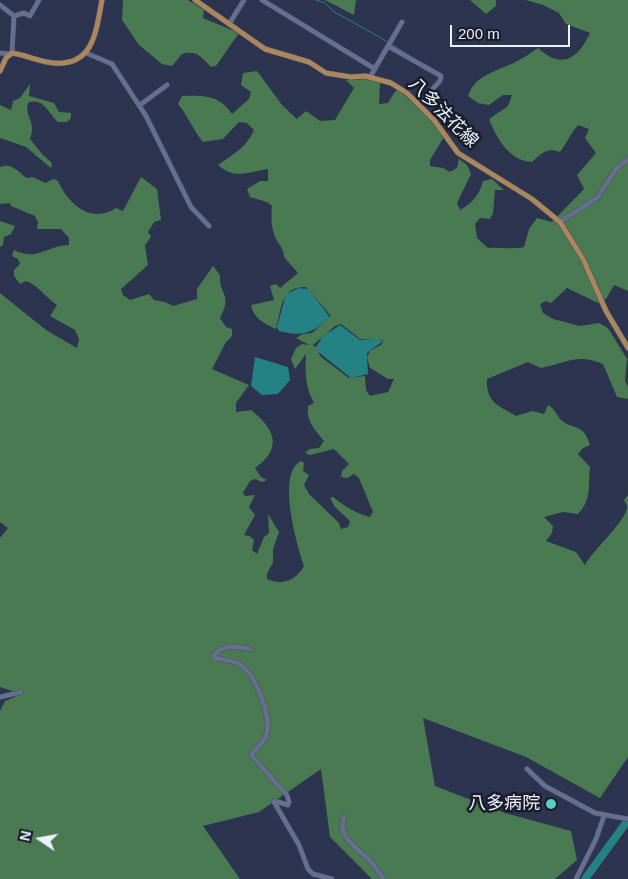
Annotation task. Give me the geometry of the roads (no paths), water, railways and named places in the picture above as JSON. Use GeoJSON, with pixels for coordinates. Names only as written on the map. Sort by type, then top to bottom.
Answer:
{"type":"FeatureCollection","features":[{"type":"Feature","properties":{"kind":"main road"},"geometry":{"type":"LineString","coordinates":[[0,71],[11,54],[53,63],[66,62],[86,53],[94,39],[102,0]]}},
{"type":"Feature","properties":{"kind":"main road","name":"八多法花線"},"geometry":{"type":"LineString","coordinates":[[195,0],[265,49],[309,62],[326,73],[351,77],[370,77],[399,87],[434,120],[458,153],[532,199],[560,222],[583,259],[606,311],[628,348]]}},
{"type":"Feature","properties":{"kind":"street"},"geometry":{"type":"LineString","coordinates":[[14,16],[24,13],[30,16],[39,0]]}},
{"type":"Feature","properties":{"kind":"street"},"geometry":{"type":"LineString","coordinates":[[229,24],[244,0]]}},
{"type":"Feature","properties":{"kind":"street"},"geometry":{"type":"LineString","coordinates":[[262,0],[375,69]]}},
{"type":"Feature","properties":{"kind":"street"},"geometry":{"type":"LineString","coordinates":[[0,5],[14,16]]}},
{"type":"Feature","properties":{"kind":"street"},"geometry":{"type":"LineString","coordinates":[[0,52],[11,54],[14,16]]}},
{"type":"Feature","properties":{"kind":"street"},"geometry":{"type":"LineString","coordinates":[[370,77],[402,22]]}},
{"type":"Feature","properties":{"kind":"street"},"geometry":{"type":"LineString","coordinates":[[390,44],[441,76],[440,81],[419,104]]}},
{"type":"Feature","properties":{"kind":"street"},"geometry":{"type":"LineString","coordinates":[[86,53],[112,64],[140,105],[191,207],[210,226]]}},
{"type":"Feature","properties":{"kind":"street"},"geometry":{"type":"LineString","coordinates":[[140,105],[167,85]]}},
{"type":"Feature","properties":{"kind":"street"},"geometry":{"type":"LineString","coordinates":[[560,222],[597,198],[616,168],[628,159]]}},
{"type":"Feature","properties":{"kind":"street"},"geometry":{"type":"LineString","coordinates":[[250,649],[224,648],[214,655],[215,658],[239,663],[251,674],[256,684],[268,729],[263,741],[251,755],[287,795],[288,805],[274,802],[299,845],[308,869],[313,874],[332,879]]}},
{"type":"Feature","properties":{"kind":"street"},"geometry":{"type":"LineString","coordinates":[[0,697],[21,692]]}},
{"type":"Feature","properties":{"kind":"street"},"geometry":{"type":"LineString","coordinates":[[526,769],[545,786],[604,816],[626,819]]}},
{"type":"Feature","properties":{"kind":"street"},"geometry":{"type":"LineString","coordinates":[[576,879],[596,839],[604,816]]}},
{"type":"Feature","properties":{"kind":"street"},"geometry":{"type":"LineString","coordinates":[[344,818],[341,828],[344,835],[384,879]]}},
{"type":"Feature","properties":{"kind":"waterway"},"geometry":{"type":"LineString","coordinates":[[316,0],[325,3],[333,11],[388,42]]}},
{"type":"Feature","properties":{"kind":"waterway"},"geometry":{"type":"LineString","coordinates":[[391,44],[415,59]]}},
{"type":"Feature","properties":{"kind":"waterway"},"geometry":{"type":"LineString","coordinates":[[585,879],[628,820]]}},
{"type":"Feature","properties":{"kind":"place","name":"八多病院"},"geometry":{"type":"Point","coordinates":[551,804]}}]}
